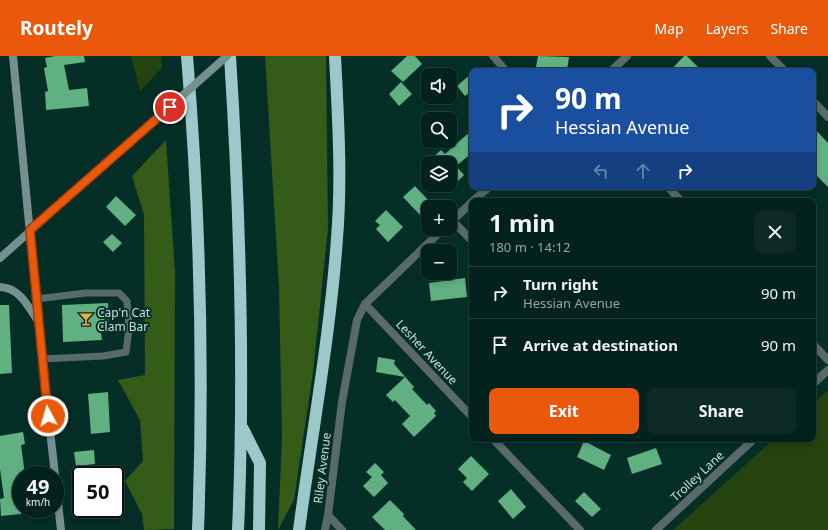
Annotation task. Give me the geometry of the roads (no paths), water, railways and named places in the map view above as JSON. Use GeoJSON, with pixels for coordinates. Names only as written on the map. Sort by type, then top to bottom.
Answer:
{"type":"FeatureCollection","features":[{"type":"Feature","properties":{"kind":"highway"},"geometry":{"type":"LineString","coordinates":[[187,56],[193,129],[198,225],[201,325],[198,530]]}},
{"type":"Feature","properties":{"kind":"highway"},"geometry":{"type":"LineString","coordinates":[[228,56],[238,201],[242,300],[242,428],[238,530]]}},
{"type":"Feature","properties":{"kind":"highway"},"geometry":{"type":"LineString","coordinates":[[299,530],[329,319],[337,237],[339,163],[335,56]]}},
{"type":"Feature","properties":{"kind":"highway"},"geometry":{"type":"LineString","coordinates":[[242,428],[260,463],[259,530]]}},
{"type":"Feature","properties":{"kind":"main road"},"geometry":{"type":"LineString","coordinates":[[13,56],[38,322],[54,466]]}},
{"type":"Feature","properties":{"kind":"main road"},"geometry":{"type":"LineString","coordinates":[[0,258],[228,56]]}},
{"type":"Feature","properties":{"kind":"main road"},"geometry":{"type":"LineString","coordinates":[[0,287],[8,288],[17,292],[38,322]]}},
{"type":"Feature","properties":{"kind":"main road"},"geometry":{"type":"LineString","coordinates":[[60,518],[61,530]]}},
{"type":"Feature","properties":{"kind":"street"},"geometry":{"type":"LineString","coordinates":[[493,56],[503,68]]}},
{"type":"Feature","properties":{"kind":"street"},"geometry":{"type":"LineString","coordinates":[[614,68],[627,56]]}},
{"type":"Feature","properties":{"kind":"street"},"geometry":{"type":"LineString","coordinates":[[770,56],[781,68]]}},
{"type":"Feature","properties":{"kind":"street"},"geometry":{"type":"LineString","coordinates":[[816,104],[828,117]]}},
{"type":"Feature","properties":{"kind":"street"},"geometry":{"type":"LineString","coordinates":[[477,198],[485,190]]}},
{"type":"Feature","properties":{"kind":"street"},"geometry":{"type":"LineString","coordinates":[[671,190],[678,198]]}},
{"type":"Feature","properties":{"kind":"street"},"geometry":{"type":"LineString","coordinates":[[457,217],[469,206]]}},
{"type":"Feature","properties":{"kind":"street"},"geometry":{"type":"LineString","coordinates":[[457,227],[469,238]]}},
{"type":"Feature","properties":{"kind":"street"},"geometry":{"type":"LineString","coordinates":[[365,304],[436,236]]}},
{"type":"Feature","properties":{"kind":"street","name":"Riley Avenue"},"geometry":{"type":"LineString","coordinates":[[342,530],[328,515],[342,402],[357,320],[365,304]]}},
{"type":"Feature","properties":{"kind":"street","name":"Lesher Avenue"},"geometry":{"type":"LineString","coordinates":[[365,304],[469,414]]}},
{"type":"Feature","properties":{"kind":"street"},"geometry":{"type":"LineString","coordinates":[[816,347],[828,360]]}},
{"type":"Feature","properties":{"kind":"street"},"geometry":{"type":"LineString","coordinates":[[816,381],[828,370]]}},
{"type":"Feature","properties":{"kind":"street"},"geometry":{"type":"LineString","coordinates":[[496,442],[580,530]]}},
{"type":"Feature","properties":{"kind":"street","name":"Trolley Lane"},"geometry":{"type":"LineString","coordinates":[[656,530],[751,442]]}},
{"type":"Feature","properties":{"kind":"street"},"geometry":{"type":"LineString","coordinates":[[325,530],[328,515]]}},
{"type":"Feature","properties":{"kind":"lane"},"geometry":{"type":"LineString","coordinates":[[36,299],[86,293],[119,293],[127,301],[129,328],[126,352],[103,356],[42,359]]}},
{"type":"Feature","properties":{"kind":"place","name":"Cap'n Cat Clam Bar"},"geometry":{"type":"Point","coordinates":[86,319]}}]}
